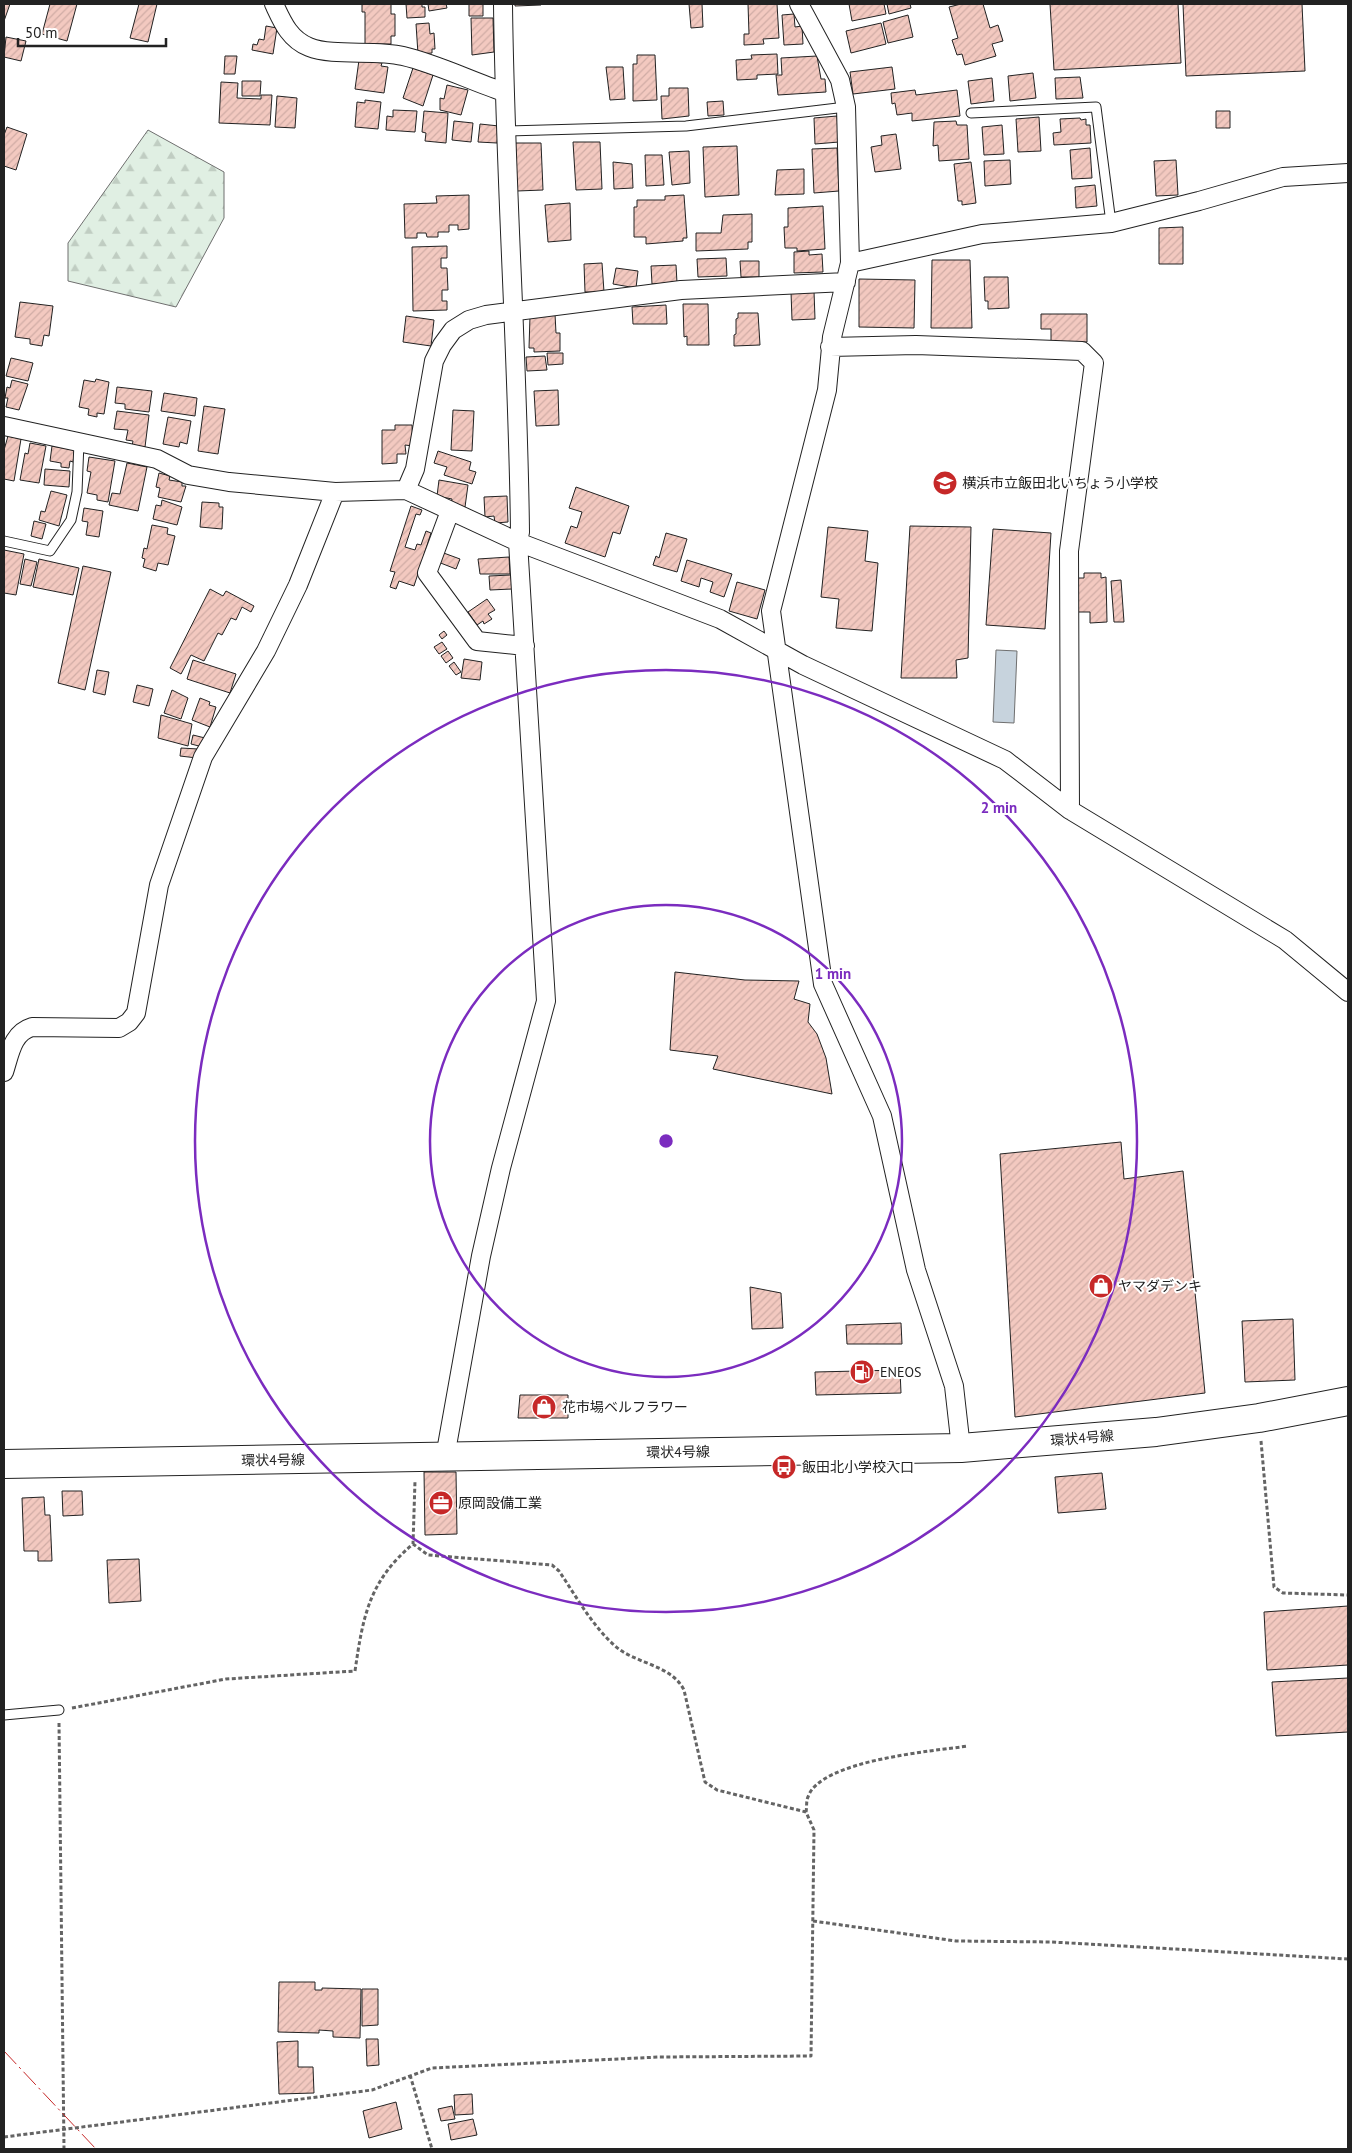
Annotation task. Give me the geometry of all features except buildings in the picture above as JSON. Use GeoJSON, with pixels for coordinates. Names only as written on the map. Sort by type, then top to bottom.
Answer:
{"type":"FeatureCollection","features":[{"type":"Feature","properties":{"kind":"main road","name":"環状4号線"},"geometry":{"type":"LineString","coordinates":[[4,1464],[961,1448],[1156,1432],[1259,1418],[1348,1401]]}},
{"type":"Feature","properties":{"kind":"street"},"geometry":{"type":"LineString","coordinates":[[274,4],[288,32],[307,46],[320,50],[372,52],[403,56],[504,92]]}},
{"type":"Feature","properties":{"kind":"street"},"geometry":{"type":"LineString","coordinates":[[445,1457],[481,1256],[501,1168],[546,1001],[518,542],[520,532],[519,421],[504,131],[502,4]]}},
{"type":"Feature","properties":{"kind":"street"},"geometry":{"type":"LineString","coordinates":[[799,4],[840,80],[846,107],[850,262],[830,347],[827,390],[772,611],[776,650],[823,984],[882,1116],[916,1270],[954,1386],[961,1448]]}},
{"type":"Feature","properties":{"kind":"street"},"geometry":{"type":"LineString","coordinates":[[850,262],[982,234],[1111,223],[1283,177],[1348,173]]}},
{"type":"Feature","properties":{"kind":"street"},"geometry":{"type":"LineString","coordinates":[[406,490],[416,469],[434,362],[442,345],[453,330],[469,320],[512,310],[681,290],[846,282]]}},
{"type":"Feature","properties":{"kind":"street"},"geometry":{"type":"LineString","coordinates":[[830,347],[916,345],[1082,351],[1094,363],[1069,551],[1070,810]]}},
{"type":"Feature","properties":{"kind":"street"},"geometry":{"type":"LineString","coordinates":[[4,426],[157,459],[188,474],[229,482],[335,492],[406,490],[518,542],[720,619],[776,650],[1005,760],[1070,810],[1285,940],[1348,992]]}},
{"type":"Feature","properties":{"kind":"street"},"geometry":{"type":"LineString","coordinates":[[4,1072],[14,1041],[22,1030],[32,1027],[119,1028],[129,1022],[136,1013],[159,885],[203,757],[266,651],[298,585],[335,492]]}},
{"type":"Feature","properties":{"kind":"street"},"geometry":{"type":"LineString","coordinates":[[450,511],[428,573],[477,641],[525,646]]}},
{"type":"Feature","properties":{"kind":"lane"},"geometry":{"type":"LineString","coordinates":[[504,131],[686,126],[846,107]]}},
{"type":"Feature","properties":{"kind":"lane"},"geometry":{"type":"LineString","coordinates":[[971,113],[1096,107],[1111,223]]}},
{"type":"Feature","properties":{"kind":"lane"},"geometry":{"type":"LineString","coordinates":[[4,541],[50,551],[71,520],[77,492],[79,442]]}},
{"type":"Feature","properties":{"kind":"lane"},"geometry":{"type":"LineString","coordinates":[[4,1715],[59,1710]]}},
{"type":"Feature","properties":{"kind":"path"},"geometry":{"type":"LineString","coordinates":[[1259,1418],[1274,1587],[1283,1593],[1348,1595]]}},
{"type":"Feature","properties":{"kind":"path"},"geometry":{"type":"LineString","coordinates":[[64,2149],[59,1710],[226,1680],[355,1671],[361,1626],[377,1584],[394,1561],[413,1544],[415,1457]]}},
{"type":"Feature","properties":{"kind":"path"},"geometry":{"type":"LineString","coordinates":[[413,1544],[428,1554],[552,1565],[559,1571],[594,1624],[615,1646],[678,1679],[684,1690],[704,1782],[717,1790],[806,1812]]}},
{"type":"Feature","properties":{"kind":"path"},"geometry":{"type":"LineString","coordinates":[[4,2136],[372,2090],[432,2068],[659,2057],[811,2056],[814,1830],[806,1812],[808,1796],[815,1787],[851,1768],[877,1758],[968,1746]]}},
{"type":"Feature","properties":{"kind":"path"},"geometry":{"type":"LineString","coordinates":[[813,1921],[956,1941],[1052,1942],[1348,1959]]}},
{"type":"Feature","properties":{"kind":"path"},"geometry":{"type":"LineString","coordinates":[[410,2075],[432,2149]]}},
{"type":"Feature","properties":{"kind":"green space"},"geometry":{"type":"Polygon","coordinates":[[[148,130],[224,172],[224,218],[176,307],[68,281],[68,243],[148,130]]]}},
{"type":"Feature","properties":{"kind":"shaded area"},"geometry":{"type":"Polygon","coordinates":[[[996,650],[1017,651],[1014,723],[993,722],[996,650]]]}},
{"type":"Feature","properties":{"kind":"power"},"geometry":{"type":"LineString","coordinates":[[4,2051],[96,2149]]}},
{"type":"Feature","properties":{"kind":"place","name":"横浜市立飯田北いちょう小学校"},"geometry":{"type":"Point","coordinates":[945,483]}},
{"type":"Feature","properties":{"kind":"place","name":"ヤマダデンキ"},"geometry":{"type":"Point","coordinates":[1101,1286]}},
{"type":"Feature","properties":{"kind":"place","name":"ENEOS"},"geometry":{"type":"Point","coordinates":[862,1372]}},
{"type":"Feature","properties":{"kind":"place","name":"花市場ベルフラワー"},"geometry":{"type":"Point","coordinates":[544,1407]}},
{"type":"Feature","properties":{"kind":"place","name":"飯田北小学校入口"},"geometry":{"type":"Point","coordinates":[784,1467]}},
{"type":"Feature","properties":{"kind":"place","name":"原岡設備工業"},"geometry":{"type":"Point","coordinates":[441,1503]}}]}
